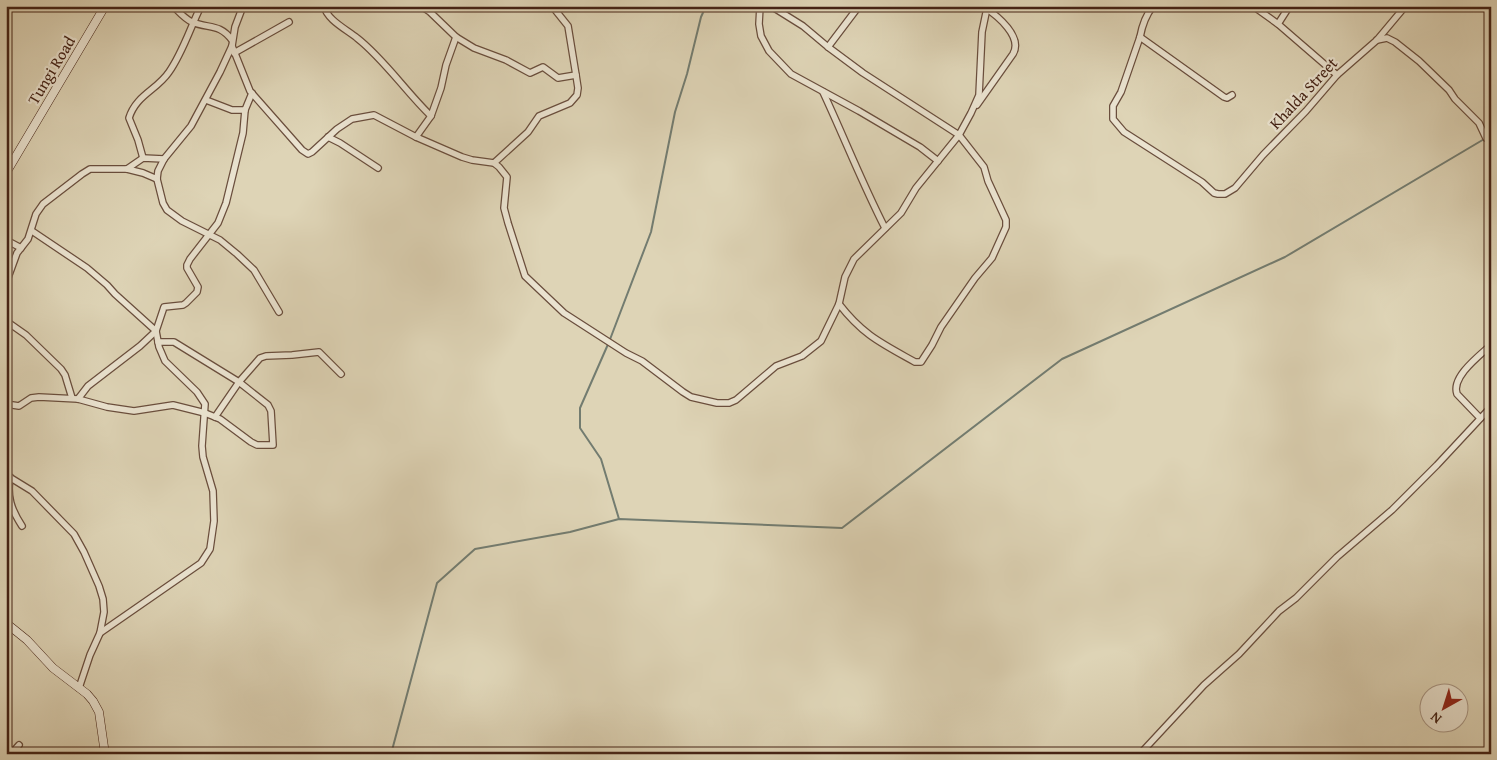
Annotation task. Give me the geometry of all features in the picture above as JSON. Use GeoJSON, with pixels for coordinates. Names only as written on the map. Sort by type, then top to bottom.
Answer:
{"type":"FeatureCollection","features":[{"type":"Feature","properties":{"kind":"main road","name":"Tungi Road"},"geometry":{"type":"LineString","coordinates":[[6,174],[9,159],[105,6]]}},
{"type":"Feature","properties":{"kind":"main road"},"geometry":{"type":"LineString","coordinates":[[6,624],[27,640],[57,672],[87,694],[96,706],[105,754]]}},
{"type":"Feature","properties":{"kind":"street"},"geometry":{"type":"LineString","coordinates":[[174,6],[186,19],[224,31],[232,43],[234,53],[252,94],[302,150],[308,154],[337,129],[352,119],[371,115],[416,137],[472,160],[494,163],[499,166],[506,177],[504,208],[525,276],[564,313],[642,361],[683,392],[691,397],[722,403],[729,403],[740,398],[776,366],[802,356],[815,347],[824,337],[839,304],[845,277],[854,259],[905,208],[916,188],[960,135],[980,89],[985,7]]}},
{"type":"Feature","properties":{"kind":"street"},"geometry":{"type":"LineString","coordinates":[[143,158],[129,118],[131,112],[140,98],[170,71],[201,6]]}},
{"type":"Feature","properties":{"kind":"street"},"geometry":{"type":"LineString","coordinates":[[243,6],[232,43],[206,100],[191,126],[164,159],[158,171],[157,179],[163,203],[167,210],[187,224],[209,234],[237,254],[254,270],[279,312]]}},
{"type":"Feature","properties":{"kind":"street"},"geometry":{"type":"LineString","coordinates":[[324,6],[327,14],[364,44],[417,103],[432,116]]}},
{"type":"Feature","properties":{"kind":"street"},"geometry":{"type":"LineString","coordinates":[[422,6],[456,37],[478,50],[506,60],[530,73],[543,67],[558,78],[576,75]]}},
{"type":"Feature","properties":{"kind":"street"},"geometry":{"type":"LineString","coordinates":[[494,163],[528,132],[539,116],[570,103],[577,95],[578,88],[568,26],[552,6]]}},
{"type":"Feature","properties":{"kind":"street"},"geometry":{"type":"LineString","coordinates":[[760,6],[759,24],[761,36],[769,50],[791,74],[859,110],[920,147],[938,161]]}},
{"type":"Feature","properties":{"kind":"street"},"geometry":{"type":"LineString","coordinates":[[772,6],[803,26],[863,73],[960,135],[984,167],[988,181],[1006,220],[1006,227],[992,258],[975,278],[941,327],[923,360],[915,362],[880,343],[861,330],[839,304]]}},
{"type":"Feature","properties":{"kind":"street"},"geometry":{"type":"LineString","coordinates":[[828,47],[859,6]]}},
{"type":"Feature","properties":{"kind":"street"},"geometry":{"type":"LineString","coordinates":[[1153,6],[1142,28],[1140,37],[1224,97],[1227,98],[1232,95]]}},
{"type":"Feature","properties":{"kind":"street"},"geometry":{"type":"LineString","coordinates":[[1253,6],[1278,24],[1338,74]]}},
{"type":"Feature","properties":{"kind":"street"},"geometry":{"type":"LineString","coordinates":[[1278,24],[1291,6]]}},
{"type":"Feature","properties":{"kind":"street","name":"Khalda Street"},"geometry":{"type":"LineString","coordinates":[[1140,37],[1121,92],[1113,106],[1113,119],[1124,132],[1195,177],[1214,193],[1218,194],[1230,192],[1235,188],[1263,155],[1306,112],[1338,74],[1377,40],[1403,9],[1408,6]]}},
{"type":"Feature","properties":{"kind":"street"},"geometry":{"type":"LineString","coordinates":[[971,113],[1015,50],[1016,40],[1014,36],[997,16],[985,7]]}},
{"type":"Feature","properties":{"kind":"street"},"geometry":{"type":"LineString","coordinates":[[234,53],[288,22]]}},
{"type":"Feature","properties":{"kind":"street"},"geometry":{"type":"LineString","coordinates":[[416,137],[432,116],[446,64],[456,37]]}},
{"type":"Feature","properties":{"kind":"street"},"geometry":{"type":"LineString","coordinates":[[1377,40],[1387,38],[1419,61],[1479,123],[1486,138]]}},
{"type":"Feature","properties":{"kind":"street"},"geometry":{"type":"LineString","coordinates":[[822,91],[885,228]]}},
{"type":"Feature","properties":{"kind":"street"},"geometry":{"type":"LineString","coordinates":[[100,634],[201,563],[210,549],[214,521],[213,491],[203,457],[205,404],[165,361],[156,332],[164,307],[183,305],[197,292],[198,287],[187,265],[218,224],[226,203],[243,133],[245,110],[252,94]]}},
{"type":"Feature","properties":{"kind":"street"},"geometry":{"type":"LineString","coordinates":[[206,100],[232,110],[245,110]]}},
{"type":"Feature","properties":{"kind":"street"},"geometry":{"type":"LineString","coordinates":[[328,137],[378,168]]}},
{"type":"Feature","properties":{"kind":"street"},"geometry":{"type":"LineString","coordinates":[[127,170],[143,158],[164,159]]}},
{"type":"Feature","properties":{"kind":"street"},"geometry":{"type":"LineString","coordinates":[[6,282],[17,253],[28,239],[36,214],[43,204],[82,174],[90,169],[127,170],[143,173],[157,179]]}},
{"type":"Feature","properties":{"kind":"street"},"geometry":{"type":"LineString","coordinates":[[32,231],[87,268],[156,332]]}},
{"type":"Feature","properties":{"kind":"street"},"geometry":{"type":"LineString","coordinates":[[6,240],[21,248]]}},
{"type":"Feature","properties":{"kind":"street"},"geometry":{"type":"LineString","coordinates":[[6,321],[26,335],[61,369],[75,398]]}},
{"type":"Feature","properties":{"kind":"street"},"geometry":{"type":"LineString","coordinates":[[75,398],[156,332]]}},
{"type":"Feature","properties":{"kind":"street"},"geometry":{"type":"LineString","coordinates":[[6,404],[19,406],[34,398],[75,398],[107,407],[134,411],[173,405],[205,413],[222,420],[255,444],[273,445],[270,407],[239,382],[174,342],[158,342]]}},
{"type":"Feature","properties":{"kind":"street"},"geometry":{"type":"LineString","coordinates":[[1480,418],[1456,394],[1456,383],[1462,374],[1491,345]]}},
{"type":"Feature","properties":{"kind":"street"},"geometry":{"type":"LineString","coordinates":[[215,417],[239,382],[257,360],[263,357],[318,352],[341,374]]}},
{"type":"Feature","properties":{"kind":"street"},"geometry":{"type":"LineString","coordinates":[[1140,754],[1204,685],[1239,654],[1279,611],[1296,598],[1337,557],[1392,510],[1491,408]]}},
{"type":"Feature","properties":{"kind":"street"},"geometry":{"type":"LineString","coordinates":[[8,476],[32,490],[74,534],[84,552],[103,599],[104,612],[100,634],[90,655],[79,688]]}},
{"type":"Feature","properties":{"kind":"street"},"geometry":{"type":"LineString","coordinates":[[8,476],[9,498],[22,526]]}},
{"type":"Feature","properties":{"kind":"street"},"geometry":{"type":"LineString","coordinates":[[11,754],[19,745]]}},
{"type":"Feature","properties":{"kind":"waterway"},"geometry":{"type":"LineString","coordinates":[[619,519],[601,459],[580,428],[580,408],[609,342],[651,232],[675,112],[687,74],[701,17],[706,6]]}},
{"type":"Feature","properties":{"kind":"waterway"},"geometry":{"type":"LineString","coordinates":[[391,754],[437,583],[475,549],[570,532],[619,519],[842,528],[1062,359],[1285,257],[1491,135]]}}]}
